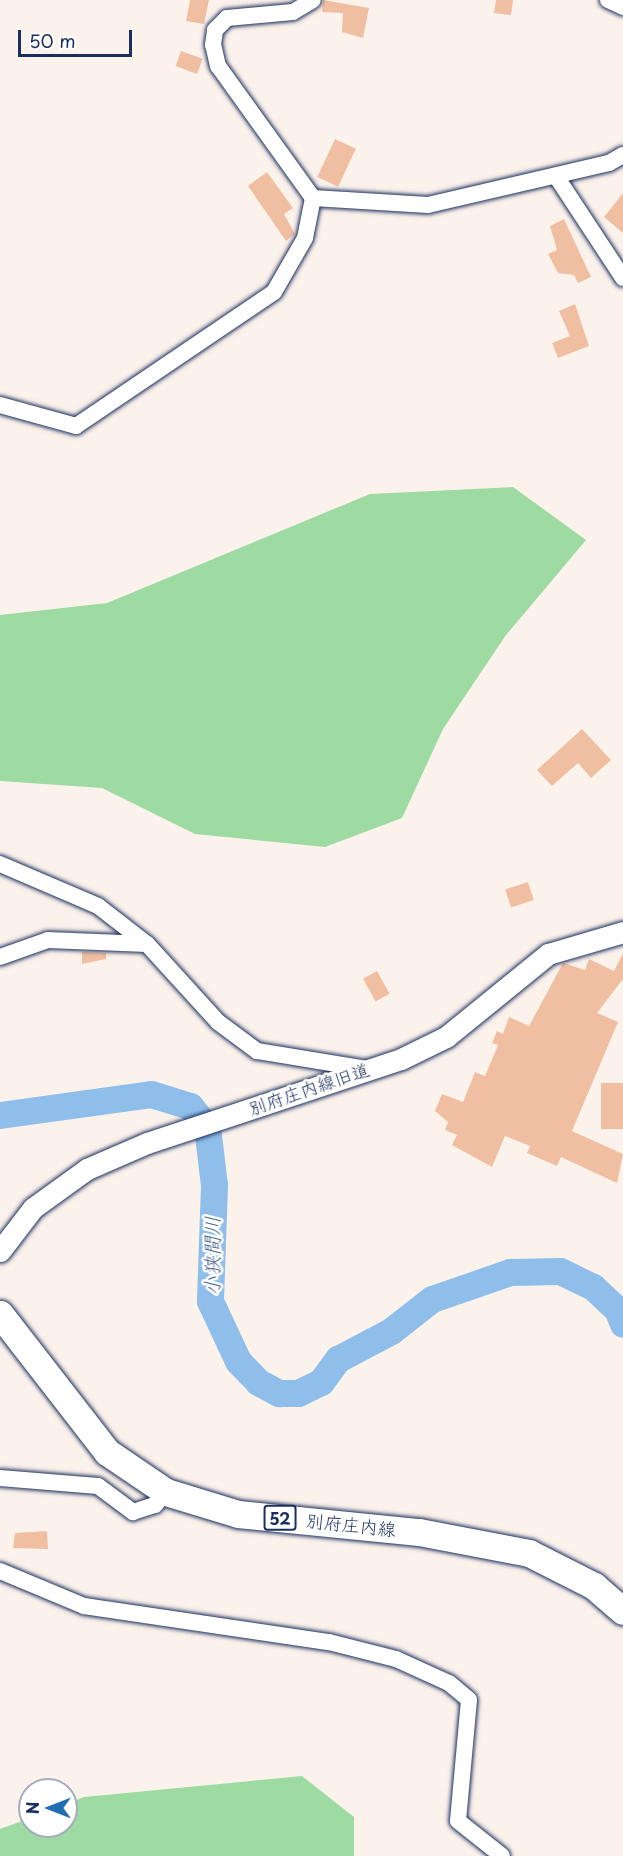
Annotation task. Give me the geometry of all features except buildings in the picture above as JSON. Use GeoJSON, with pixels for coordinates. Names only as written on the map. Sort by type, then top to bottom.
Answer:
{"type":"FeatureCollection","features":[{"type":"Feature","properties":{"kind":"main road","name":"別府庄内線"},"geometry":{"type":"LineString","coordinates":[[0,1314],[107,1452],[166,1492],[238,1514],[419,1532],[529,1553],[594,1586],[623,1611]]}},
{"type":"Feature","properties":{"kind":"street"},"geometry":{"type":"LineString","coordinates":[[0,405],[76,426],[181,360],[274,292],[305,238],[313,198],[218,66],[213,45],[214,30],[227,18],[293,12],[313,0]]}},
{"type":"Feature","properties":{"kind":"street"},"geometry":{"type":"LineString","coordinates":[[608,0],[623,7]]}},
{"type":"Feature","properties":{"kind":"street"},"geometry":{"type":"LineString","coordinates":[[313,198],[428,205],[468,191],[556,176],[623,155]]}},
{"type":"Feature","properties":{"kind":"street"},"geometry":{"type":"LineString","coordinates":[[556,176],[623,278]]}},
{"type":"Feature","properties":{"kind":"street"},"geometry":{"type":"LineString","coordinates":[[0,864],[98,906],[147,944],[218,1022],[257,1051],[367,1070]]}},
{"type":"Feature","properties":{"kind":"street","name":"別府庄内線旧道"},"geometry":{"type":"LineString","coordinates":[[0,1251],[33,1208],[87,1169],[147,1143],[367,1070],[447,1037],[548,954],[623,932]]}},
{"type":"Feature","properties":{"kind":"street"},"geometry":{"type":"LineString","coordinates":[[0,957],[48,940],[147,944]]}},
{"type":"Feature","properties":{"kind":"street"},"geometry":{"type":"LineString","coordinates":[[0,1478],[98,1486],[133,1512],[155,1505],[166,1492]]}},
{"type":"Feature","properties":{"kind":"street"},"geometry":{"type":"LineString","coordinates":[[0,1571],[84,1606],[329,1641],[396,1659],[449,1683],[469,1700],[458,1821],[502,1856]]}},
{"type":"Feature","properties":{"kind":"green space"},"geometry":{"type":"Polygon","coordinates":[[[513,487],[586,540],[506,635],[443,729],[402,818],[325,847],[195,834],[102,788],[0,781],[0,615],[107,603],[370,494],[513,487]]]}},
{"type":"Feature","properties":{"kind":"green space"},"geometry":{"type":"Polygon","coordinates":[[[302,1776],[354,1817],[354,1856],[0,1856],[0,1829],[18,1822],[18,1838],[78,1838],[78,1799],[302,1776]]]}},
{"type":"Feature","properties":{"kind":"waterway","name":"小狭間川"},"geometry":{"type":"LineString","coordinates":[[0,1115],[151,1094],[190,1106],[207,1127],[214,1185],[210,1301],[238,1361],[258,1382],[279,1393],[298,1393],[321,1382],[338,1359],[391,1331],[432,1299],[510,1272],[560,1271],[593,1287],[617,1309],[623,1324]]}}]}
